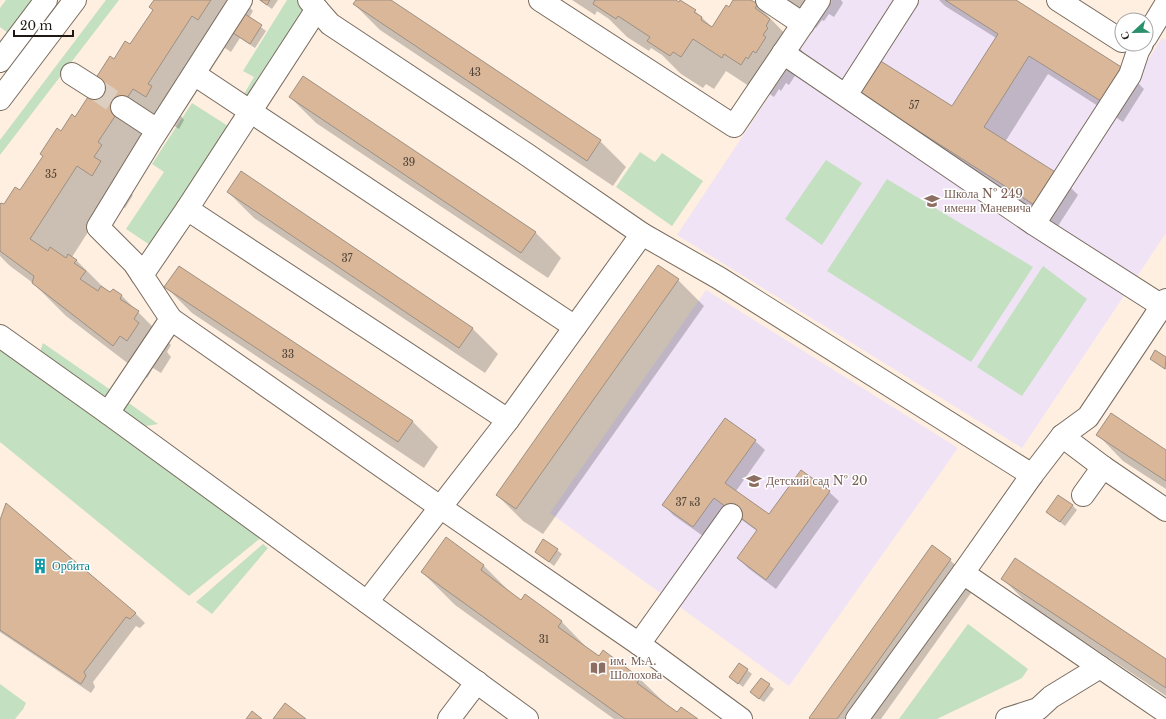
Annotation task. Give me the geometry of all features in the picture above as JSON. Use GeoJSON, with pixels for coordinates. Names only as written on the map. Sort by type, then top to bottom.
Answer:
{"type":"FeatureCollection","features":[{"type":"Feature","properties":{"kind":"street"},"geometry":{"type":"LineString","coordinates":[[29,62],[3,49],[46,0]]}},
{"type":"Feature","properties":{"kind":"street"},"geometry":{"type":"LineString","coordinates":[[0,99],[75,0]]}},
{"type":"Feature","properties":{"kind":"street"},"geometry":{"type":"LineString","coordinates":[[241,0],[157,130],[98,227],[134,263],[172,319],[440,507],[640,644],[741,719]]}},
{"type":"Feature","properties":{"kind":"street"},"geometry":{"type":"LineString","coordinates":[[540,0],[734,126],[819,0]]}},
{"type":"Feature","properties":{"kind":"street"},"geometry":{"type":"LineString","coordinates":[[767,0],[803,24]]}},
{"type":"Feature","properties":{"kind":"street"},"geometry":{"type":"LineString","coordinates":[[846,95],[907,0]]}},
{"type":"Feature","properties":{"kind":"street"},"geometry":{"type":"LineString","coordinates":[[1058,0],[1114,31]]}},
{"type":"Feature","properties":{"kind":"street"},"geometry":{"type":"LineString","coordinates":[[1154,19],[1166,4]]}},
{"type":"Feature","properties":{"kind":"street"},"geometry":{"type":"LineString","coordinates":[[142,275],[251,111],[313,5],[330,24],[526,154],[642,234],[694,263],[764,306],[1032,475]]}},
{"type":"Feature","properties":{"kind":"street"},"geometry":{"type":"LineString","coordinates":[[1034,224],[1130,75],[1134,52]]}},
{"type":"Feature","properties":{"kind":"street"},"geometry":{"type":"LineString","coordinates":[[783,53],[1034,224],[1164,303],[1088,417],[1062,436],[1032,475],[857,719]]}},
{"type":"Feature","properties":{"kind":"street"},"geometry":{"type":"LineString","coordinates":[[72,74],[94,88]]}},
{"type":"Feature","properties":{"kind":"street"},"geometry":{"type":"LineString","coordinates":[[194,74],[575,327]]}},
{"type":"Feature","properties":{"kind":"street"},"geometry":{"type":"LineString","coordinates":[[122,107],[157,130]]}},
{"type":"Feature","properties":{"kind":"street"},"geometry":{"type":"LineString","coordinates":[[187,209],[508,420]]}},
{"type":"Feature","properties":{"kind":"street"},"geometry":{"type":"LineString","coordinates":[[367,602],[508,420],[642,234]]}},
{"type":"Feature","properties":{"kind":"street"},"geometry":{"type":"LineString","coordinates":[[108,413],[172,319]]}},
{"type":"Feature","properties":{"kind":"street"},"geometry":{"type":"LineString","coordinates":[[0,336],[108,413],[283,550],[367,602],[528,719]]}},
{"type":"Feature","properties":{"kind":"street"},"geometry":{"type":"LineString","coordinates":[[1062,436],[1102,467],[1166,510]]}},
{"type":"Feature","properties":{"kind":"street"},"geometry":{"type":"LineString","coordinates":[[1083,494],[1102,467]]}},
{"type":"Feature","properties":{"kind":"street"},"geometry":{"type":"LineString","coordinates":[[640,644],[731,515]]}},
{"type":"Feature","properties":{"kind":"street"},"geometry":{"type":"LineString","coordinates":[[963,573],[1166,712]]}},
{"type":"Feature","properties":{"kind":"street"},"geometry":{"type":"LineString","coordinates":[[1007,719],[1044,714],[1051,697],[1100,667]]}},
{"type":"Feature","properties":{"kind":"street"},"geometry":{"type":"LineString","coordinates":[[449,719],[477,682]]}},
{"type":"Feature","properties":{"kind":"shaded area","name":"Школа № 249 имени Маневича"},"geometry":{"type":"Polygon","coordinates":[[[833,0],[1016,0],[1137,77],[1162,38],[1166,40],[1166,233],[1022,448],[677,235],[833,0]]]}},
{"type":"Feature","properties":{"kind":"shaded area","name":"Детский сад № 20"},"geometry":{"type":"Polygon","coordinates":[[[706,290],[958,448],[789,686],[550,513],[706,290]]]}},
{"type":"Feature","properties":{"kind":"green space"},"geometry":{"type":"Polygon","coordinates":[[[6,0],[33,0],[8,33],[0,27],[0,8],[6,0]]]}},
{"type":"Feature","properties":{"kind":"green space"},"geometry":{"type":"Polygon","coordinates":[[[106,0],[119,0],[0,155],[0,140],[106,0]]]}},
{"type":"Feature","properties":{"kind":"green space"},"geometry":{"type":"Polygon","coordinates":[[[287,0],[300,0],[303,11],[249,96],[244,94],[254,77],[243,71],[287,0]]]}},
{"type":"Feature","properties":{"kind":"green space"},"geometry":{"type":"Polygon","coordinates":[[[192,103],[228,126],[150,245],[126,229],[164,172],[152,164],[192,103]]]}},
{"type":"Feature","properties":{"kind":"green space"},"geometry":{"type":"Polygon","coordinates":[[[640,152],[655,162],[662,153],[703,181],[672,226],[616,187],[640,152]]]}},
{"type":"Feature","properties":{"kind":"green space"},"geometry":{"type":"Polygon","coordinates":[[[826,160],[862,183],[822,245],[785,219],[826,160]]]}},
{"type":"Feature","properties":{"kind":"green space"},"geometry":{"type":"Polygon","coordinates":[[[887,179],[1033,267],[971,362],[827,271],[887,179]]]}},
{"type":"Feature","properties":{"kind":"green space"},"geometry":{"type":"Polygon","coordinates":[[[1043,266],[1087,299],[1022,396],[977,367],[1043,266]]]}},
{"type":"Feature","properties":{"kind":"green space"},"geometry":{"type":"Polygon","coordinates":[[[43,343],[115,393],[108,403],[39,355],[43,343]]]}},
{"type":"Feature","properties":{"kind":"green space"},"geometry":{"type":"Polygon","coordinates":[[[0,350],[263,536],[189,596],[0,442],[0,350]]]}},
{"type":"Feature","properties":{"kind":"green space"},"geometry":{"type":"Polygon","coordinates":[[[126,401],[158,424],[141,427],[119,411],[126,401]]]}},
{"type":"Feature","properties":{"kind":"green space"},"geometry":{"type":"Polygon","coordinates":[[[263,544],[268,548],[212,614],[196,602],[263,544]]]}},
{"type":"Feature","properties":{"kind":"green space"},"geometry":{"type":"Polygon","coordinates":[[[968,624],[1028,669],[1022,678],[937,719],[899,719],[968,624]]]}},
{"type":"Feature","properties":{"kind":"green space"},"geometry":{"type":"Polygon","coordinates":[[[0,684],[26,703],[15,719],[0,719],[0,684]]]}},
{"type":"Feature","properties":{"kind":"building"},"geometry":{"type":"Polygon","coordinates":[[[154,0],[211,0],[198,20],[192,16],[148,84],[152,86],[146,97],[133,89],[98,142],[102,145],[94,157],[101,161],[92,176],[77,166],[30,239],[48,251],[50,247],[66,258],[68,254],[77,260],[74,263],[86,271],[80,279],[98,291],[101,286],[110,292],[113,289],[122,295],[120,299],[139,311],[134,319],[139,323],[127,341],[120,336],[113,346],[32,283],[34,276],[0,251],[0,204],[4,204],[15,187],[20,190],[43,156],[40,154],[57,128],[61,131],[72,114],[75,117],[97,83],[94,81],[110,56],[114,59],[125,41],[130,44],[153,10],[149,7],[154,0]]]}},
{"type":"Feature","properties":{"kind":"building"},"geometry":{"type":"Polygon","coordinates":[[[260,0],[270,0],[267,5],[260,0]]]}},
{"type":"Feature","properties":{"kind":"building"},"geometry":{"type":"Polygon","coordinates":[[[356,0],[391,0],[601,140],[587,161],[353,4],[356,0]]]}},
{"type":"Feature","properties":{"kind":"building"},"geometry":{"type":"Polygon","coordinates":[[[595,0],[676,0],[679,2],[680,0],[696,10],[694,12],[702,17],[701,20],[712,27],[726,5],[729,7],[733,0],[751,0],[758,4],[755,8],[770,19],[766,26],[768,28],[763,35],[766,37],[756,53],[753,51],[748,59],[746,57],[741,65],[724,54],[722,58],[693,39],[681,57],[673,52],[670,56],[647,41],[650,37],[618,16],[616,19],[593,4],[595,0]]]}},
{"type":"Feature","properties":{"kind":"building"},"geometry":{"type":"Polygon","coordinates":[[[945,0],[1016,0],[1126,70],[1104,103],[1029,56],[984,127],[1060,175],[1039,208],[859,93],[879,60],[952,106],[998,34],[945,0]]]}},
{"type":"Feature","properties":{"kind":"building"},"geometry":{"type":"Polygon","coordinates":[[[245,14],[262,25],[250,44],[233,33],[245,14]]]}},
{"type":"Feature","properties":{"kind":"building"},"geometry":{"type":"Polygon","coordinates":[[[303,76],[536,232],[521,253],[289,97],[303,76]]]}},
{"type":"Feature","properties":{"kind":"building"},"geometry":{"type":"Polygon","coordinates":[[[241,171],[473,328],[459,348],[227,192],[241,171]]]}},
{"type":"Feature","properties":{"kind":"building"},"geometry":{"type":"Polygon","coordinates":[[[658,265],[679,279],[516,509],[496,495],[658,265]]]}},
{"type":"Feature","properties":{"kind":"building"},"geometry":{"type":"Polygon","coordinates":[[[179,266],[413,421],[398,442],[164,287],[179,266]]]}},
{"type":"Feature","properties":{"kind":"building"},"geometry":{"type":"Polygon","coordinates":[[[1155,350],[1166,357],[1165,369],[1150,359],[1155,350]]]}},
{"type":"Feature","properties":{"kind":"building"},"geometry":{"type":"Polygon","coordinates":[[[1111,413],[1166,450],[1166,481],[1096,435],[1111,413]]]}},
{"type":"Feature","properties":{"kind":"building"},"geometry":{"type":"Polygon","coordinates":[[[725,418],[756,440],[725,483],[769,514],[801,470],[830,491],[766,580],[737,558],[757,530],[714,498],[693,527],[662,505],[725,418]]]}},
{"type":"Feature","properties":{"kind":"building"},"geometry":{"type":"Polygon","coordinates":[[[1058,495],[1073,505],[1060,522],[1046,512],[1058,495]]]}},
{"type":"Feature","properties":{"kind":"building","name":"Орбита"},"geometry":{"type":"Polygon","coordinates":[[[6,503],[136,613],[130,619],[126,617],[84,672],[86,676],[81,684],[0,630],[0,520],[6,503]]]}},
{"type":"Feature","properties":{"kind":"building"},"geometry":{"type":"Polygon","coordinates":[[[446,537],[484,565],[481,570],[521,600],[525,594],[562,621],[558,627],[599,656],[603,650],[640,678],[637,683],[677,712],[681,707],[698,719],[625,719],[421,572],[446,537]]]}},
{"type":"Feature","properties":{"kind":"building"},"geometry":{"type":"Polygon","coordinates":[[[543,539],[558,549],[549,562],[535,552],[543,539]]]}},
{"type":"Feature","properties":{"kind":"building"},"geometry":{"type":"Polygon","coordinates":[[[932,545],[951,559],[837,719],[810,719],[809,718],[932,545]]]}},
{"type":"Feature","properties":{"kind":"building"},"geometry":{"type":"Polygon","coordinates":[[[1015,558],[1166,659],[1166,688],[1001,579],[1015,558]]]}},
{"type":"Feature","properties":{"kind":"building"},"geometry":{"type":"Polygon","coordinates":[[[739,663],[748,669],[738,684],[729,677],[739,663]]]}},
{"type":"Feature","properties":{"kind":"building"},"geometry":{"type":"Polygon","coordinates":[[[761,678],[770,684],[759,699],[750,692],[761,678]]]}},
{"type":"Feature","properties":{"kind":"building"},"geometry":{"type":"Polygon","coordinates":[[[285,703],[306,719],[273,719],[285,703]]]}},
{"type":"Feature","properties":{"kind":"building"},"geometry":{"type":"Polygon","coordinates":[[[252,711],[262,719],[246,719],[252,711]]]}},
{"type":"Feature","properties":{"kind":"tunnel"},"geometry":{"type":"LineString","coordinates":[[94,88],[122,107]]}},
{"type":"Feature","properties":{"kind":"place","name":"Школа № 249 имени Маневича"},"geometry":{"type":"Point","coordinates":[932,201]}},
{"type":"Feature","properties":{"kind":"place","name":"Детский сад № 20"},"geometry":{"type":"Point","coordinates":[754,481]}},
{"type":"Feature","properties":{"kind":"place","name":"Орбита"},"geometry":{"type":"Point","coordinates":[40,566]}},
{"type":"Feature","properties":{"kind":"place","name":"им. М.А. Шолохова"},"geometry":{"type":"Point","coordinates":[598,668]}}]}
